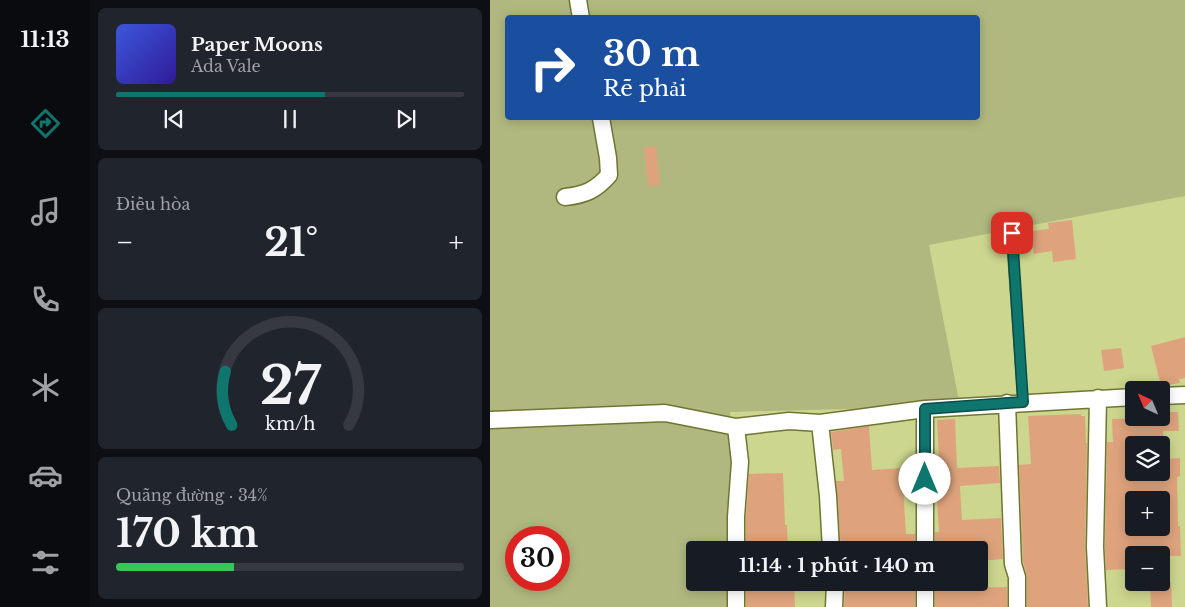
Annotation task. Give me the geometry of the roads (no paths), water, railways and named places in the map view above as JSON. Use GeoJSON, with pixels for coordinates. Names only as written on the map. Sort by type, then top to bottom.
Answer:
{"type":"FeatureCollection","features":[{"type":"Feature","properties":{"kind":"street"},"geometry":{"type":"LineString","coordinates":[[578,0],[580,15]]}},
{"type":"Feature","properties":{"kind":"street"},"geometry":{"type":"LineString","coordinates":[[565,197],[579,196],[599,186],[609,175],[608,158],[600,120]]}},
{"type":"Feature","properties":{"kind":"street"},"geometry":{"type":"LineString","coordinates":[[1170,396],[1185,395]]}},
{"type":"Feature","properties":{"kind":"street"},"geometry":{"type":"LineString","coordinates":[[490,420],[665,413],[736,427],[789,421],[820,423],[925,409],[1125,397]]}},
{"type":"Feature","properties":{"kind":"street"},"geometry":{"type":"LineString","coordinates":[[1098,398],[1095,547],[1098,607]]}},
{"type":"Feature","properties":{"kind":"street"},"geometry":{"type":"LineString","coordinates":[[1015,403],[1012,564],[1018,577],[1017,607]]}},
{"type":"Feature","properties":{"kind":"street"},"geometry":{"type":"LineString","coordinates":[[925,409],[925,541]]}},
{"type":"Feature","properties":{"kind":"street"},"geometry":{"type":"LineString","coordinates":[[820,423],[830,541]]}},
{"type":"Feature","properties":{"kind":"street"},"geometry":{"type":"LineString","coordinates":[[736,427],[740,462],[736,541]]}},
{"type":"Feature","properties":{"kind":"street"},"geometry":{"type":"LineString","coordinates":[[736,591],[736,607]]}},
{"type":"Feature","properties":{"kind":"street"},"geometry":{"type":"LineString","coordinates":[[834,607],[835,591]]}},
{"type":"Feature","properties":{"kind":"street"},"geometry":{"type":"LineString","coordinates":[[925,591],[925,607]]}},
{"type":"Feature","properties":{"kind":"lane"},"geometry":{"type":"LineString","coordinates":[[1012,233],[1015,403]]}}]}
